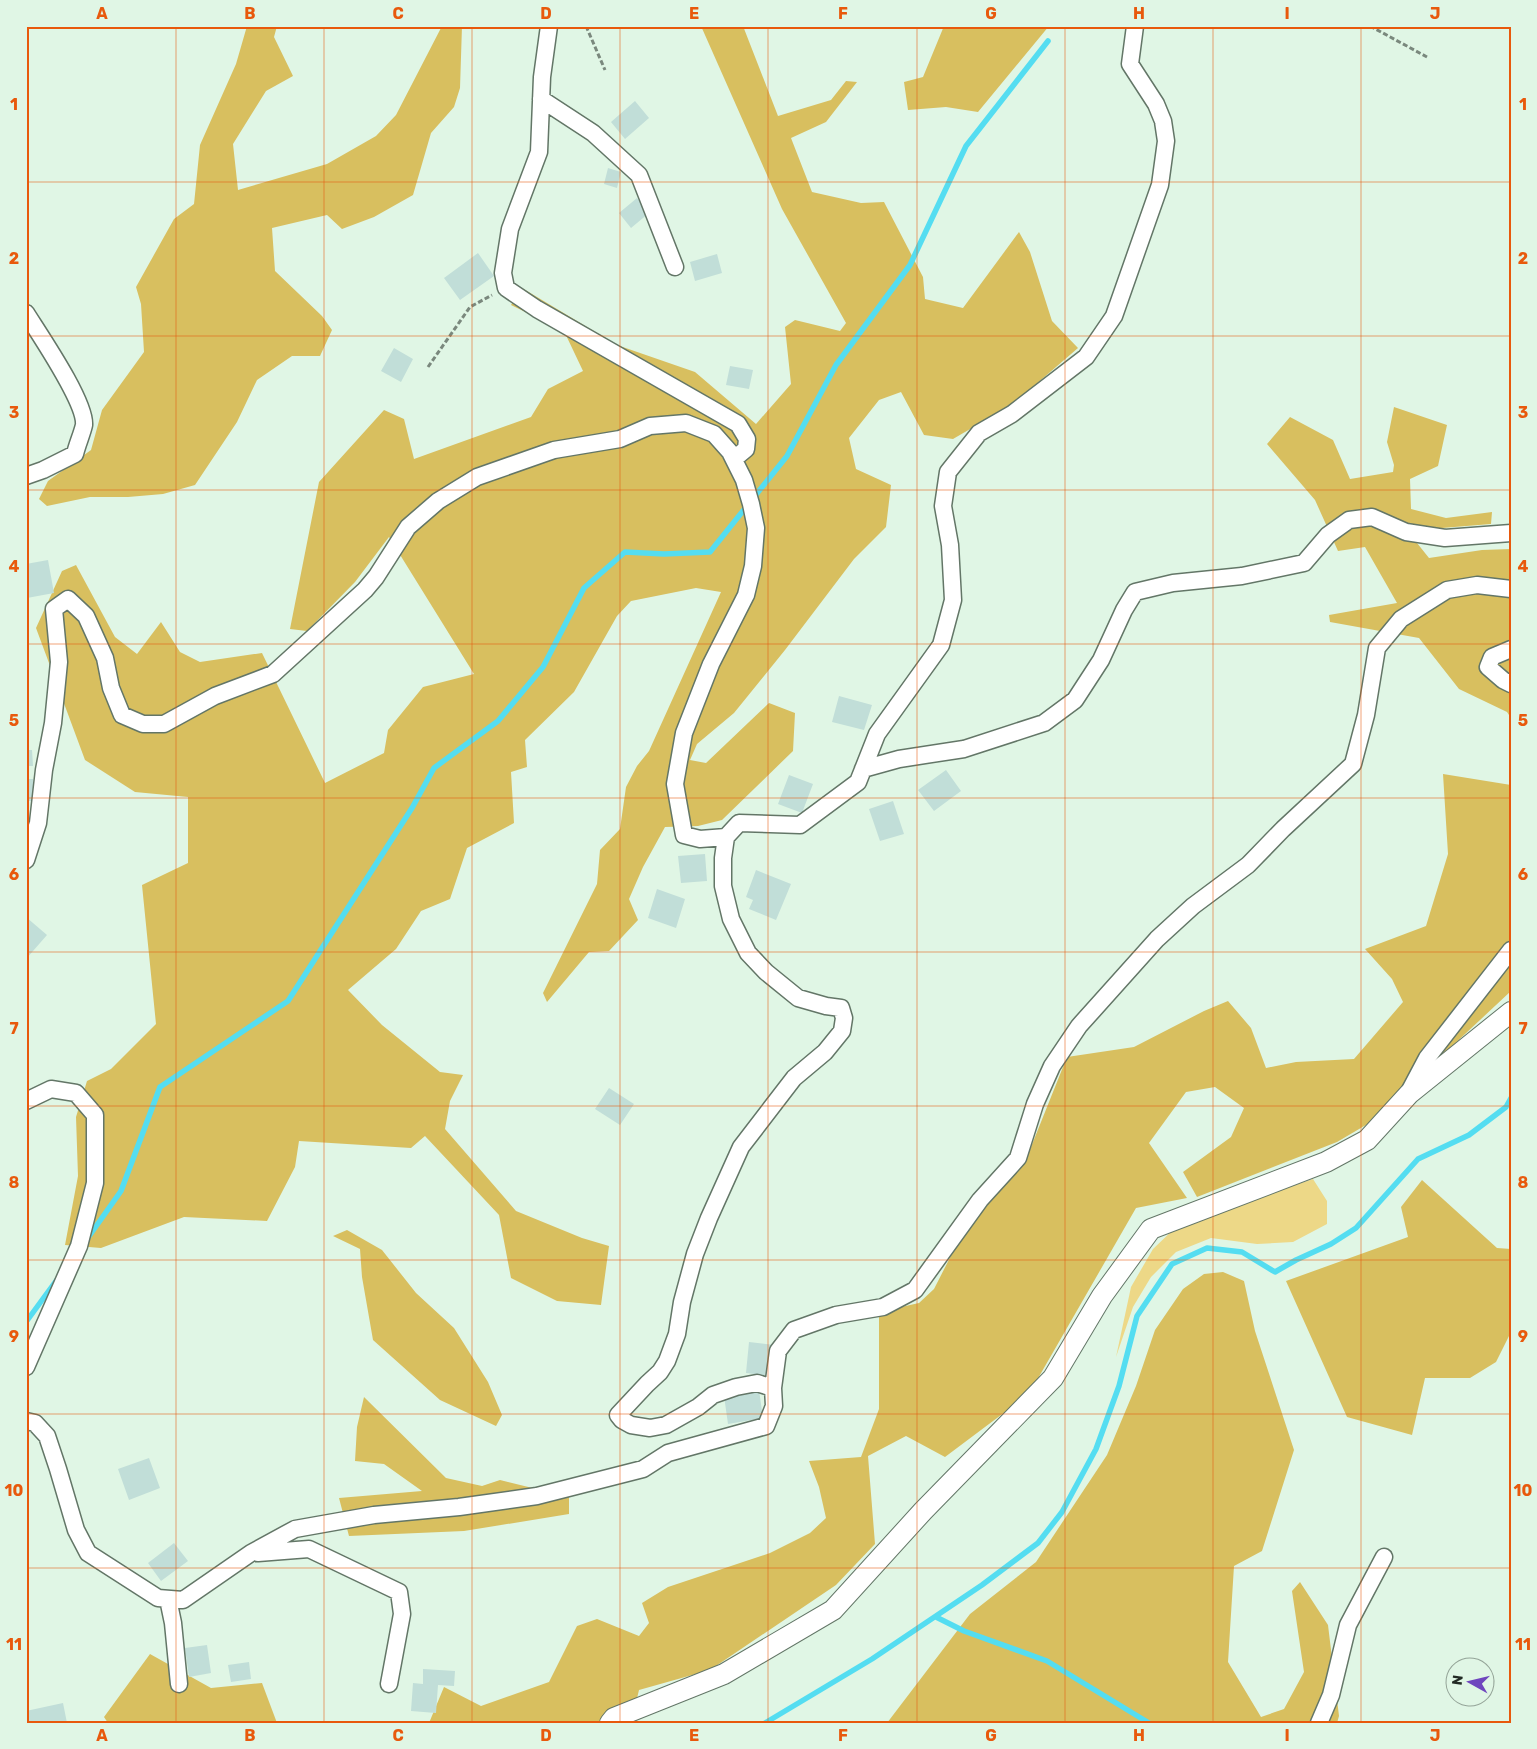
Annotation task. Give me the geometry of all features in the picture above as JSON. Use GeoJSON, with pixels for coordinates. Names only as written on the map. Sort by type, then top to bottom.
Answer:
{"type":"FeatureCollection","features":[{"type":"Feature","properties":{"kind":"street"},"geometry":{"type":"LineString","coordinates":[[549,26],[542,77],[539,152],[510,229],[503,273],[506,288],[537,309],[738,424],[747,439],[746,449],[734,459]]}},
{"type":"Feature","properties":{"kind":"street"},"geometry":{"type":"LineString","coordinates":[[773,1388],[757,1383],[736,1387],[713,1395],[698,1407],[666,1426],[650,1428],[631,1425],[622,1420],[618,1415],[646,1384],[660,1372],[667,1361],[677,1334],[682,1302],[695,1254],[741,1147],[794,1078],[825,1052],[842,1031],[844,1018],[841,1008],[798,998],[766,972],[748,953],[731,920],[723,886],[722,858],[726,837],[739,823],[800,825],[858,782],[877,734],[941,645],[952,600],[950,545],[943,506],[948,472],[979,433],[1012,414],[1086,357],[1114,316],[1160,185],[1166,141],[1163,121],[1156,104],[1130,64],[1135,26]]}},
{"type":"Feature","properties":{"kind":"street"},"geometry":{"type":"LineString","coordinates":[[541,99],[593,133],[639,175],[675,267]]}},
{"type":"Feature","properties":{"kind":"street"},"geometry":{"type":"LineString","coordinates":[[26,313],[68,381],[77,399],[84,423],[75,454],[26,476]]}},
{"type":"Feature","properties":{"kind":"street"},"geometry":{"type":"LineString","coordinates":[[26,860],[38,823],[44,770],[53,723],[59,662],[54,609],[68,599],[86,616],[105,658],[110,688],[122,715],[143,724],[164,724],[215,696],[272,674],[366,590],[408,527],[438,501],[477,477],[554,450],[620,439],[650,426],[686,423],[714,434],[730,452],[749,496],[756,528],[753,566],[746,595],[711,664],[684,733],[675,784],[684,834],[700,839],[726,837]]}},
{"type":"Feature","properties":{"kind":"street"},"geometry":{"type":"LineString","coordinates":[[863,769],[899,759],[964,749],[1044,723],[1075,700],[1101,660],[1124,610],[1135,592],[1173,583],[1242,576],[1304,563],[1328,535],[1349,520],[1372,517],[1406,532],[1445,538],[1511,533]]}},
{"type":"Feature","properties":{"kind":"street"},"geometry":{"type":"LineString","coordinates":[[26,1421],[35,1423],[46,1436],[76,1530],[88,1552],[158,1598],[183,1600],[251,1553],[295,1529],[374,1515],[459,1507],[537,1496],[643,1469],[668,1452],[766,1426],[774,1406],[773,1388],[778,1351],[794,1330],[836,1315],[883,1307],[914,1290],[980,1200],[1018,1158],[1035,1104],[1052,1066],[1079,1026],[1157,938],[1192,906],[1248,865],[1283,829],[1353,764],[1366,715],[1377,648],[1401,619],[1447,590],[1477,585],[1511,589]]}},
{"type":"Feature","properties":{"kind":"street"},"geometry":{"type":"LineString","coordinates":[[1511,649],[1492,657],[1488,667],[1503,680],[1511,684]]}},
{"type":"Feature","properties":{"kind":"street"},"geometry":{"type":"LineString","coordinates":[[1409,1094],[1427,1058],[1511,950]]}},
{"type":"Feature","properties":{"kind":"street"},"geometry":{"type":"LineString","coordinates":[[610,1723],[614,1718],[724,1674],[833,1610],[923,1511],[1053,1378],[1102,1296],[1151,1229],[1326,1162],[1367,1140],[1409,1094],[1511,1012]]}},
{"type":"Feature","properties":{"kind":"street"},"geometry":{"type":"LineString","coordinates":[[26,1101],[51,1089],[76,1093],[95,1115],[95,1183],[79,1246],[26,1367]]}},
{"type":"Feature","properties":{"kind":"street"},"geometry":{"type":"LineString","coordinates":[[251,1553],[309,1549],[398,1592],[402,1614],[389,1684]]}},
{"type":"Feature","properties":{"kind":"street"},"geometry":{"type":"LineString","coordinates":[[1319,1723],[1331,1695],[1348,1625],[1384,1557]]}},
{"type":"Feature","properties":{"kind":"street"},"geometry":{"type":"LineString","coordinates":[[168,1599],[173,1624],[178,1684]]}},
{"type":"Feature","properties":{"kind":"path"},"geometry":{"type":"LineString","coordinates":[[586,26],[605,70]]}},
{"type":"Feature","properties":{"kind":"path"},"geometry":{"type":"LineString","coordinates":[[1370,26],[1427,56]]}},
{"type":"Feature","properties":{"kind":"path"},"geometry":{"type":"LineString","coordinates":[[428,367],[470,307],[506,288]]}},
{"type":"Feature","properties":{"kind":"shaded area"},"geometry":{"type":"Polygon","coordinates":[[[247,26],[277,26],[274,37],[293,76],[266,91],[233,144],[238,190],[327,164],[376,136],[396,115],[442,26],[462,26],[460,88],[454,107],[431,133],[413,195],[374,217],[342,229],[327,215],[272,228],[275,271],[322,316],[332,330],[320,356],[292,356],[257,380],[237,422],[195,485],[163,494],[128,497],[90,497],[47,506],[39,499],[48,481],[91,450],[102,410],[144,352],[141,304],[136,287],[174,219],[194,204],[200,145],[236,64],[247,26]]]}},
{"type":"Feature","properties":{"kind":"shaded area"},"geometry":{"type":"Polygon","coordinates":[[[701,26],[743,26],[778,116],[831,100],[846,81],[857,82],[826,122],[791,138],[812,192],[861,203],[884,202],[923,277],[925,299],[963,308],[1019,232],[1030,252],[1052,321],[1078,348],[1013,404],[953,439],[924,435],[901,392],[879,400],[849,438],[856,469],[891,485],[886,527],[854,559],[785,650],[734,713],[697,744],[690,760],[706,763],[769,703],[795,713],[793,751],[722,820],[698,826],[665,827],[643,867],[629,899],[638,920],[609,951],[589,952],[547,1002],[543,993],[597,884],[600,850],[620,829],[626,787],[637,766],[649,751],[721,592],[696,588],[631,601],[617,616],[574,692],[525,740],[527,767],[511,772],[514,823],[467,848],[450,899],[421,911],[396,949],[348,990],[382,1025],[440,1072],[463,1075],[450,1101],[445,1129],[516,1211],[582,1238],[609,1246],[601,1305],[557,1301],[511,1278],[499,1215],[425,1136],[411,1148],[299,1141],[295,1167],[267,1221],[184,1217],[101,1248],[65,1245],[78,1176],[76,1117],[87,1081],[111,1069],[156,1024],[142,885],[188,863],[188,797],[135,792],[85,760],[36,628],[62,571],[76,565],[115,637],[137,654],[161,622],[180,652],[200,662],[262,653],[325,783],[384,753],[388,730],[423,687],[474,674],[389,537],[355,582],[307,631],[290,629],[319,482],[384,410],[404,419],[414,459],[531,417],[548,389],[583,371],[564,331],[511,305],[522,288],[617,345],[695,372],[756,424],[791,384],[785,327],[795,320],[840,331],[846,323],[782,209],[701,26]]]}},
{"type":"Feature","properties":{"kind":"shaded area"},"geometry":{"type":"Polygon","coordinates":[[[944,26],[1049,26],[978,112],[946,107],[908,110],[904,82],[923,77],[944,26]]]}},
{"type":"Feature","properties":{"kind":"shaded area"},"geometry":{"type":"Polygon","coordinates":[[[1394,407],[1447,425],[1438,466],[1410,479],[1411,509],[1446,518],[1492,512],[1491,524],[1442,528],[1417,543],[1429,558],[1482,550],[1511,549],[1511,718],[1507,712],[1459,689],[1419,638],[1330,622],[1329,615],[1397,603],[1365,547],[1338,551],[1315,500],[1267,444],[1290,417],[1333,440],[1350,479],[1393,472],[1394,465],[1387,442],[1394,407]]]}},
{"type":"Feature","properties":{"kind":"shaded area"},"geometry":{"type":"Polygon","coordinates":[[[1443,774],[1511,785],[1511,991],[1371,1122],[1337,1142],[1197,1197],[1183,1172],[1231,1137],[1244,1108],[1215,1087],[1186,1092],[1149,1143],[1187,1198],[1136,1208],[1029,1394],[945,1457],[906,1436],[868,1456],[875,1544],[836,1585],[710,1670],[639,1690],[631,1723],[429,1723],[444,1687],[481,1706],[549,1682],[577,1626],[597,1619],[639,1636],[649,1623],[642,1603],[668,1587],[770,1553],[810,1533],[826,1518],[819,1487],[809,1461],[861,1457],[879,1409],[879,1312],[919,1303],[934,1289],[960,1238],[1027,1157],[1067,1057],[1134,1047],[1204,1011],[1228,1001],[1251,1028],[1266,1068],[1296,1062],[1354,1059],[1403,1002],[1392,979],[1365,949],[1426,926],[1448,854],[1443,774]]]}},
{"type":"Feature","properties":{"kind":"shaded area"},"geometry":{"type":"Polygon","coordinates":[[[1313,1179],[1327,1201],[1327,1224],[1293,1242],[1257,1244],[1211,1238],[1176,1252],[1151,1277],[1133,1307],[1116,1357],[1131,1287],[1153,1249],[1176,1227],[1313,1179]]]}},
{"type":"Feature","properties":{"kind":"shaded area"},"geometry":{"type":"Polygon","coordinates":[[[1422,1180],[1497,1248],[1511,1249],[1511,1332],[1496,1362],[1470,1378],[1425,1378],[1412,1435],[1347,1417],[1286,1281],[1408,1237],[1401,1207],[1422,1180]]]}},
{"type":"Feature","properties":{"kind":"shaded area"},"geometry":{"type":"Polygon","coordinates":[[[347,1230],[382,1250],[416,1293],[454,1328],[488,1382],[502,1415],[496,1426],[440,1400],[373,1340],[362,1277],[360,1249],[333,1236],[347,1230]]]}},
{"type":"Feature","properties":{"kind":"shaded area"},"geometry":{"type":"Polygon","coordinates":[[[1223,1272],[1244,1281],[1255,1331],[1294,1450],[1262,1551],[1234,1566],[1228,1662],[1261,1717],[1284,1709],[1304,1672],[1292,1591],[1300,1582],[1328,1625],[1339,1716],[1337,1723],[887,1723],[970,1614],[1036,1562],[1107,1455],[1136,1386],[1155,1330],[1183,1289],[1204,1274],[1223,1272]]]}},
{"type":"Feature","properties":{"kind":"shaded area"},"geometry":{"type":"Polygon","coordinates":[[[364,1397],[446,1478],[482,1486],[500,1480],[569,1497],[569,1514],[464,1531],[349,1536],[339,1498],[422,1491],[384,1464],[355,1461],[357,1427],[364,1397]]]}},
{"type":"Feature","properties":{"kind":"shaded area"},"geometry":{"type":"Polygon","coordinates":[[[150,1654],[211,1688],[262,1683],[277,1723],[108,1723],[104,1717],[150,1654]]]}},
{"type":"Feature","properties":{"kind":"building"},"geometry":{"type":"Polygon","coordinates":[[[635,101],[649,118],[625,139],[611,122],[635,101]]]}},
{"type":"Feature","properties":{"kind":"building"},"geometry":{"type":"Polygon","coordinates":[[[608,168],[621,172],[617,188],[604,184],[608,168]]]}},
{"type":"Feature","properties":{"kind":"building"},"geometry":{"type":"Polygon","coordinates":[[[637,198],[649,213],[631,228],[619,213],[637,198]]]}},
{"type":"Feature","properties":{"kind":"building"},"geometry":{"type":"Polygon","coordinates":[[[478,253],[494,276],[460,300],[444,278],[478,253]]]}},
{"type":"Feature","properties":{"kind":"building"},"geometry":{"type":"Polygon","coordinates":[[[717,254],[722,273],[695,281],[690,262],[717,254]]]}},
{"type":"Feature","properties":{"kind":"building"},"geometry":{"type":"Polygon","coordinates":[[[394,348],[413,359],[401,382],[381,371],[394,348]]]}},
{"type":"Feature","properties":{"kind":"building"},"geometry":{"type":"Polygon","coordinates":[[[730,366],[753,370],[749,389],[726,385],[730,366]]]}},
{"type":"Feature","properties":{"kind":"building"},"geometry":{"type":"Polygon","coordinates":[[[48,560],[54,593],[27,598],[26,564],[48,560]]]}},
{"type":"Feature","properties":{"kind":"building"},"geometry":{"type":"Polygon","coordinates":[[[839,696],[872,705],[864,730],[832,722],[839,696]]]}},
{"type":"Feature","properties":{"kind":"building"},"geometry":{"type":"Polygon","coordinates":[[[26,750],[32,750],[33,766],[26,766],[26,750]]]}},
{"type":"Feature","properties":{"kind":"building"},"geometry":{"type":"Polygon","coordinates":[[[946,770],[961,791],[934,811],[918,790],[946,770]]]}},
{"type":"Feature","properties":{"kind":"building"},"geometry":{"type":"Polygon","coordinates":[[[789,775],[813,784],[802,813],[778,804],[789,775]]]}},
{"type":"Feature","properties":{"kind":"building"},"geometry":{"type":"Polygon","coordinates":[[[26,779],[33,779],[34,801],[26,801],[26,779]]]}},
{"type":"Feature","properties":{"kind":"building"},"geometry":{"type":"Polygon","coordinates":[[[893,801],[904,834],[880,841],[869,809],[893,801]]]}},
{"type":"Feature","properties":{"kind":"building"},"geometry":{"type":"Polygon","coordinates":[[[705,854],[707,881],[681,883],[678,856],[705,854]]]}},
{"type":"Feature","properties":{"kind":"building"},"geometry":{"type":"Polygon","coordinates":[[[756,870],[791,884],[776,920],[749,909],[753,900],[746,897],[756,870]]]}},
{"type":"Feature","properties":{"kind":"building"},"geometry":{"type":"Polygon","coordinates":[[[657,889],[685,899],[676,928],[648,918],[657,889]]]}},
{"type":"Feature","properties":{"kind":"building"},"geometry":{"type":"Polygon","coordinates":[[[26,917],[47,935],[26,959],[26,917]]]}},
{"type":"Feature","properties":{"kind":"building"},"geometry":{"type":"Polygon","coordinates":[[[609,1088],[634,1104],[620,1125],[595,1109],[609,1088]]]}},
{"type":"Feature","properties":{"kind":"building"},"geometry":{"type":"Polygon","coordinates":[[[749,1342],[774,1345],[771,1376],[746,1373],[749,1342]]]}},
{"type":"Feature","properties":{"kind":"building"},"geometry":{"type":"Polygon","coordinates":[[[759,1390],[763,1418],[728,1424],[724,1396],[759,1390]]]}},
{"type":"Feature","properties":{"kind":"building"},"geometry":{"type":"Polygon","coordinates":[[[149,1458],[160,1488],[129,1500],[118,1469],[149,1458]]]}},
{"type":"Feature","properties":{"kind":"building"},"geometry":{"type":"Polygon","coordinates":[[[174,1543],[188,1561],[161,1581],[148,1563],[174,1543]]]}},
{"type":"Feature","properties":{"kind":"building"},"geometry":{"type":"Polygon","coordinates":[[[207,1645],[211,1673],[189,1677],[185,1648],[207,1645]]]}},
{"type":"Feature","properties":{"kind":"building"},"geometry":{"type":"Polygon","coordinates":[[[249,1662],[251,1679],[231,1682],[228,1665],[249,1662]]]}},
{"type":"Feature","properties":{"kind":"building"},"geometry":{"type":"Polygon","coordinates":[[[423,1669],[455,1671],[454,1686],[438,1685],[436,1713],[411,1711],[413,1683],[423,1684],[423,1669]]]}},
{"type":"Feature","properties":{"kind":"building"},"geometry":{"type":"Polygon","coordinates":[[[63,1703],[67,1723],[26,1723],[26,1711],[63,1703]]]}},
{"type":"Feature","properties":{"kind":"waterway"},"geometry":{"type":"LineString","coordinates":[[87,1239],[121,1191],[160,1087],[288,1001],[412,808],[434,768],[498,721],[543,667],[584,588],[625,552],[664,554],[710,552],[787,456],[836,365],[910,265],[966,146],[1048,41]]}},
{"type":"Feature","properties":{"kind":"waterway"},"geometry":{"type":"LineString","coordinates":[[765,1723],[872,1659],[982,1585],[1038,1543],[1062,1512],[1096,1449],[1119,1386],[1137,1316],[1172,1264],[1207,1248],[1242,1252],[1275,1272],[1331,1244],[1356,1228],[1418,1159],[1469,1135],[1506,1107],[1511,1098]]}},
{"type":"Feature","properties":{"kind":"waterway"},"geometry":{"type":"LineString","coordinates":[[26,1322],[56,1281]]}},
{"type":"Feature","properties":{"kind":"waterway"},"geometry":{"type":"LineString","coordinates":[[936,1617],[964,1631],[1047,1661],[1149,1723]]}}]}
